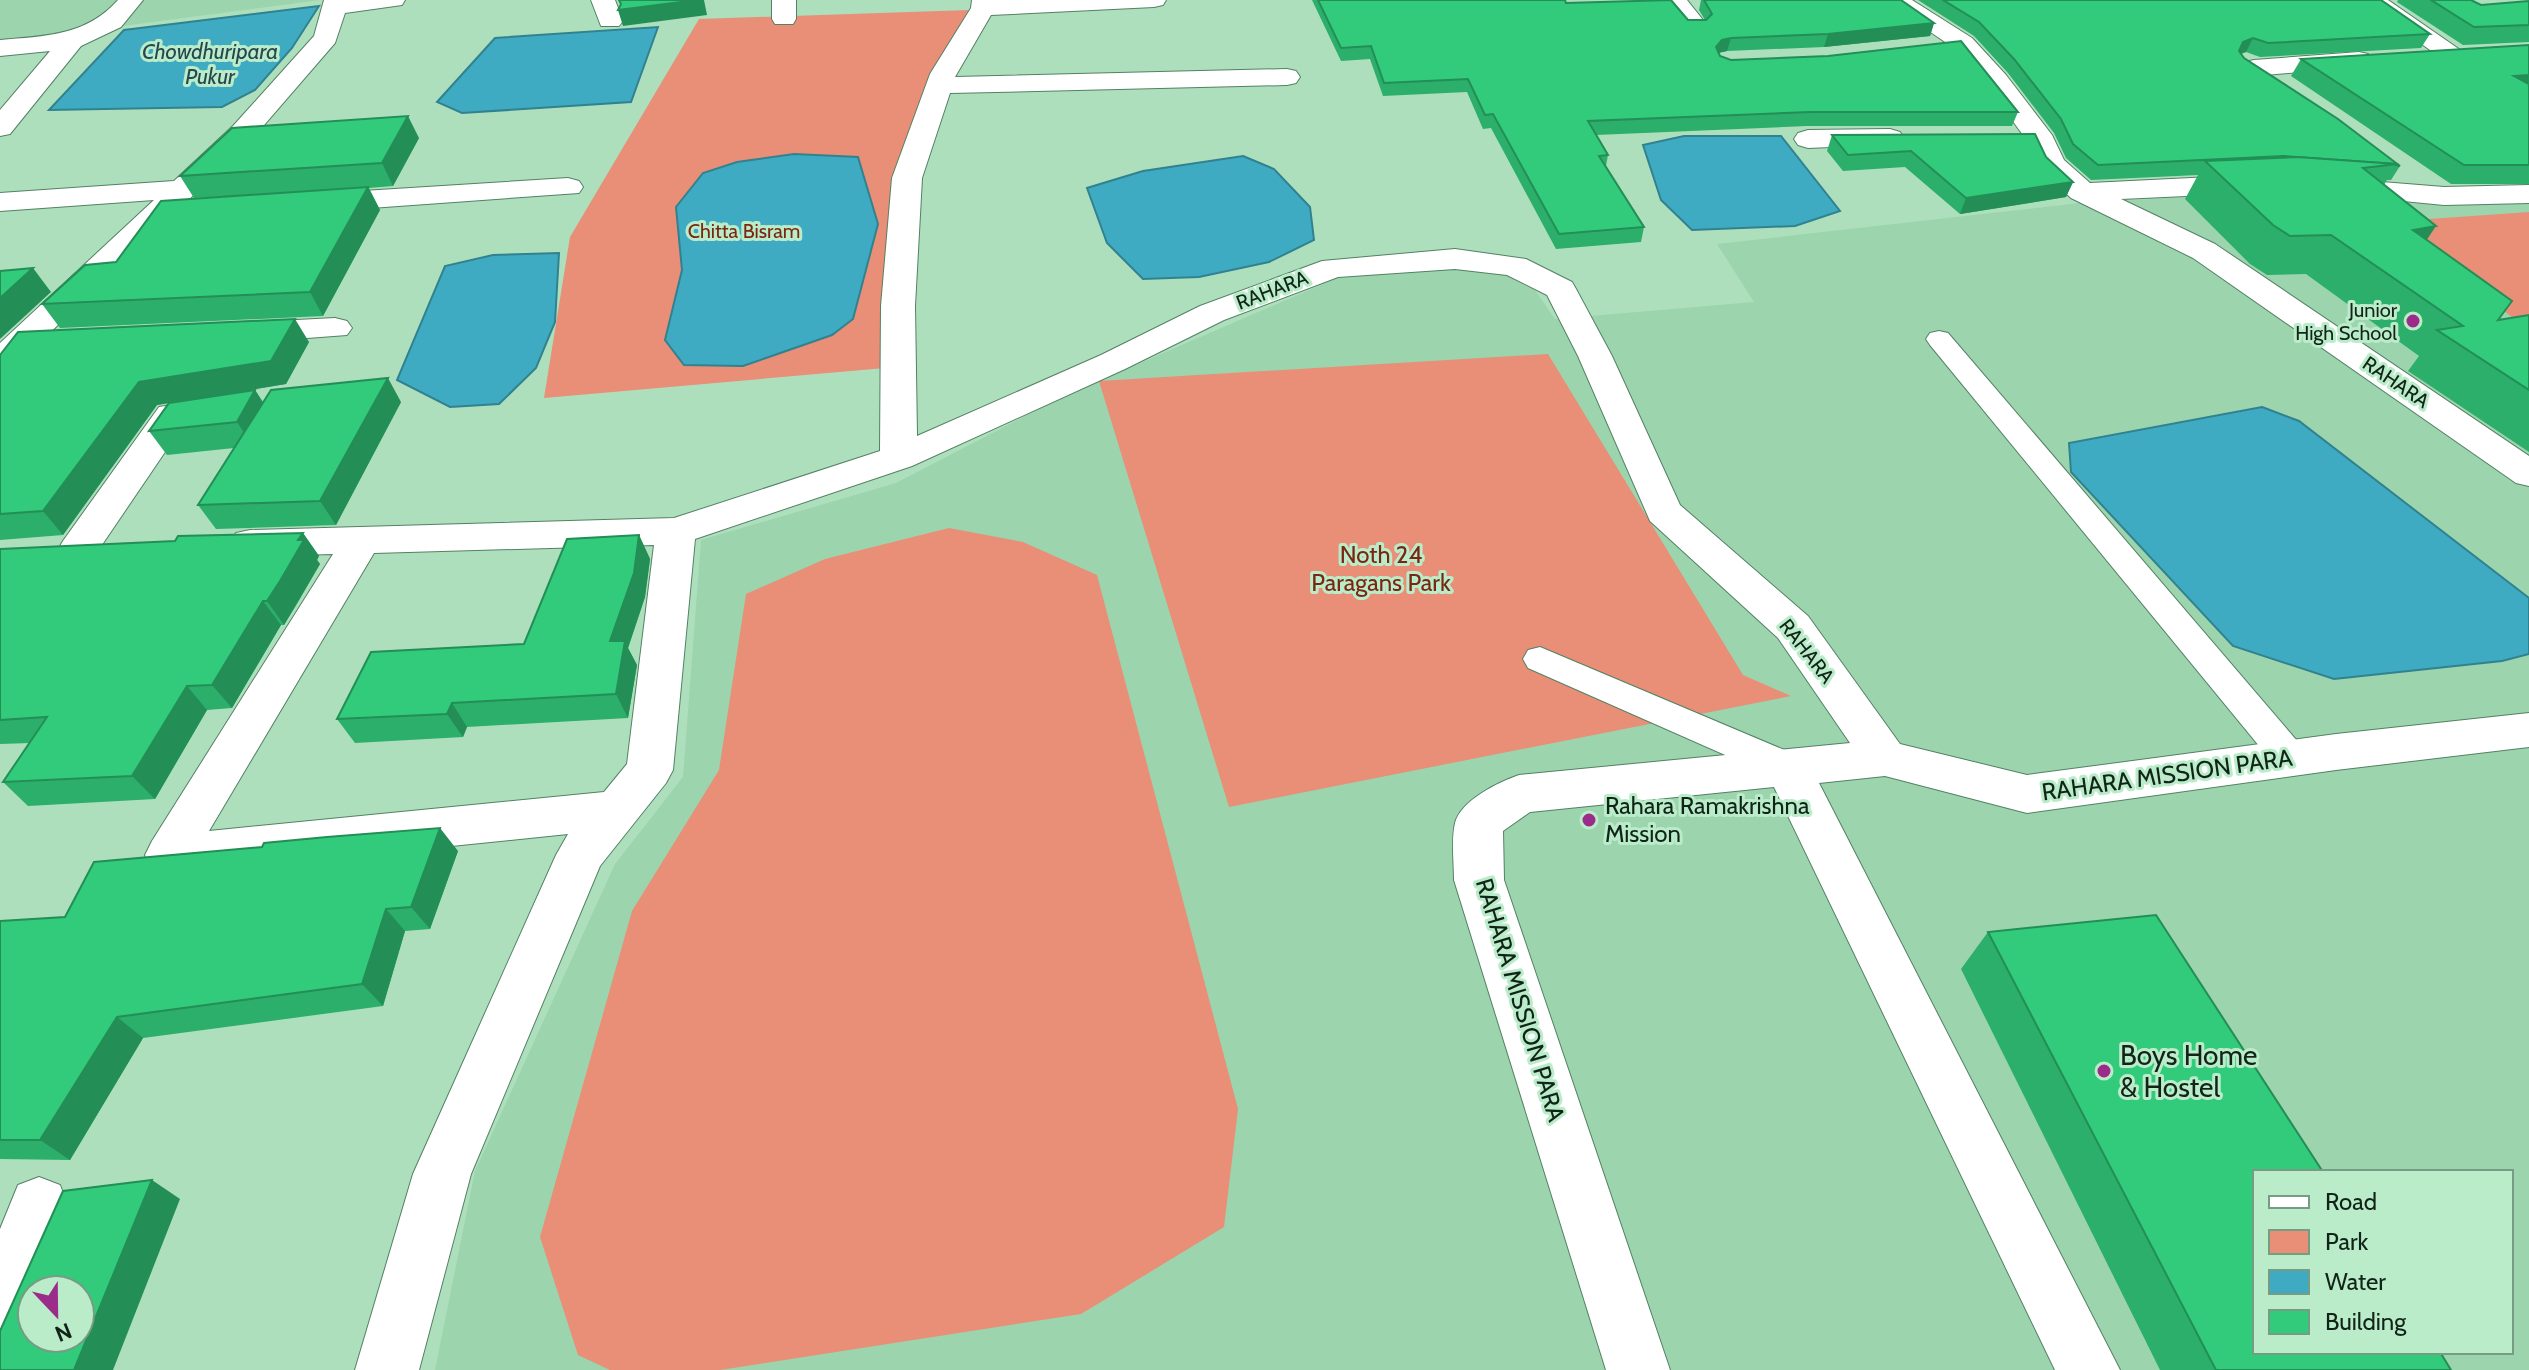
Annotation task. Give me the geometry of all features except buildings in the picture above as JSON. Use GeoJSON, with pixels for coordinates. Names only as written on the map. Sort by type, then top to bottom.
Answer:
{"type":"FeatureCollection","features":[{"type":"Feature","properties":{"kind":"street"},"geometry":{"type":"LineString","coordinates":[[0,48],[72,41],[112,22],[131,0]]}},
{"type":"Feature","properties":{"kind":"street"},"geometry":{"type":"LineString","coordinates":[[9,353],[243,132],[326,38],[335,4],[393,0]]}},
{"type":"Feature","properties":{"kind":"street"},"geometry":{"type":"LineString","coordinates":[[899,458],[898,306],[907,178],[943,74],[983,4],[1154,0]]}},
{"type":"Feature","properties":{"kind":"street"},"geometry":{"type":"LineString","coordinates":[[1674,0],[1694,25]]}},
{"type":"Feature","properties":{"kind":"street","name":"RAHARA"},"geometry":{"type":"LineString","coordinates":[[1895,0],[1963,43],[1997,81],[2024,137],[2082,192],[2204,251],[2529,474]]}},
{"type":"Feature","properties":{"kind":"street"},"geometry":{"type":"LineString","coordinates":[[2372,0],[2453,54]]}},
{"type":"Feature","properties":{"kind":"street"},"geometry":{"type":"LineString","coordinates":[[0,128],[72,41]]}},
{"type":"Feature","properties":{"kind":"street"},"geometry":{"type":"LineString","coordinates":[[1917,48],[1963,43]]}},
{"type":"Feature","properties":{"kind":"street"},"geometry":{"type":"LineString","coordinates":[[2291,92],[2242,60],[2399,58],[2483,53]]}},
{"type":"Feature","properties":{"kind":"street"},"geometry":{"type":"LineString","coordinates":[[940,85],[1287,77]]}},
{"type":"Feature","properties":{"kind":"street"},"geometry":{"type":"LineString","coordinates":[[1808,139],[1916,138]]}},
{"type":"Feature","properties":{"kind":"street"},"geometry":{"type":"LineString","coordinates":[[2399,167],[2444,196]]}},
{"type":"Feature","properties":{"kind":"street"},"geometry":{"type":"LineString","coordinates":[[2082,192],[2275,183]]}},
{"type":"Feature","properties":{"kind":"street"},"geometry":{"type":"LineString","coordinates":[[2306,185],[2444,196],[2529,194]]}},
{"type":"Feature","properties":{"kind":"street"},"geometry":{"type":"LineString","coordinates":[[284,205],[568,187]]}},
{"type":"Feature","properties":{"kind":"street"},"geometry":{"type":"LineString","coordinates":[[0,202],[182,189]]}},
{"type":"Feature","properties":{"kind":"street"},"geometry":{"type":"LineString","coordinates":[[158,213],[205,210]]}},
{"type":"Feature","properties":{"kind":"street","name":"RAHARA"},"geometry":{"type":"LineString","coordinates":[[208,544],[676,531],[899,458],[1113,362],[1212,313],[1333,268],[1455,259],[1515,266],[1560,289],[1595,356],[1664,512],[1793,627],[1885,758]]}},
{"type":"Feature","properties":{"kind":"street"},"geometry":{"type":"LineString","coordinates":[[209,334],[335,328]]}},
{"type":"Feature","properties":{"kind":"street"},"geometry":{"type":"LineString","coordinates":[[9,353],[66,341]]}},
{"type":"Feature","properties":{"kind":"street"},"geometry":{"type":"LineString","coordinates":[[119,548],[62,552],[172,415],[234,406]]}},
{"type":"Feature","properties":{"kind":"street"},"geometry":{"type":"LineString","coordinates":[[387,1370],[442,1174],[580,855],[650,770],[676,531]]}},
{"type":"Feature","properties":{"kind":"street"},"geometry":{"type":"LineString","coordinates":[[362,540],[169,855],[618,810]]}},
{"type":"Feature","properties":{"kind":"street","name":"RAHARA MISSION PARA"},"geometry":{"type":"LineString","coordinates":[[1638,1370],[1479,880],[1479,823],[1519,794],[1885,758],[2027,794],[2529,730]]}},
{"type":"Feature","properties":{"kind":"street"},"geometry":{"type":"LineString","coordinates":[[1788,767],[2088,1370]]}},
{"type":"Feature","properties":{"kind":"street"},"geometry":{"type":"LineString","coordinates":[[0,1304],[39,1206]]}},
{"type":"Feature","properties":{"kind":"lane"},"geometry":{"type":"LineString","coordinates":[[1939,339],[2291,759]]}},
{"type":"Feature","properties":{"kind":"lane"},"geometry":{"type":"LineString","coordinates":[[1540,659],[1788,767]]}},
{"type":"Feature","properties":{"kind":"shaded area"},"geometry":{"type":"Polygon","coordinates":[[[0,0],[320,0],[0,42],[0,0]]]}},
{"type":"Feature","properties":{"kind":"shaded area","name":"Rahara Ramakrishna Mission"},"geometry":{"type":"Polygon","coordinates":[[[2279,192],[2447,206],[2529,200],[2529,1370],[435,1370],[475,1171],[615,864],[683,777],[701,540],[896,483],[1064,396],[1337,278],[1474,267],[1528,280],[1555,319],[1754,302],[1717,244],[2080,203],[2279,192]]]}},
{"type":"Feature","properties":{"kind":"green space","name":"Chitta Bisram"},"geometry":{"type":"Polygon","coordinates":[[[969,10],[931,73],[885,368],[544,398],[570,237],[699,19],[969,10]]]}},
{"type":"Feature","properties":{"kind":"green space"},"geometry":{"type":"Polygon","coordinates":[[[2529,212],[2529,330],[2387,222],[2529,212]]]}},
{"type":"Feature","properties":{"kind":"green space","name":"Noth 24 Paragans Park"},"geometry":{"type":"Polygon","coordinates":[[[1548,354],[1743,675],[1791,696],[1229,807],[1099,381],[1548,354]]]}},
{"type":"Feature","properties":{"kind":"green space"},"geometry":{"type":"Polygon","coordinates":[[[949,528],[1023,542],[1097,575],[1238,1109],[1224,1227],[1081,1314],[720,1370],[610,1370],[578,1355],[540,1237],[632,911],[719,770],[746,594],[825,559],[949,528]]]}},
{"type":"Feature","properties":{"kind":"water","name":"Chowdhuripara Pukur"},"geometry":{"type":"Polygon","coordinates":[[[319,6],[292,48],[255,90],[222,107],[49,110],[124,30],[319,6]]]}},
{"type":"Feature","properties":{"kind":"water"},"geometry":{"type":"Polygon","coordinates":[[[658,27],[631,102],[462,113],[437,102],[495,38],[658,27]]]}},
{"type":"Feature","properties":{"kind":"water"},"geometry":{"type":"Polygon","coordinates":[[[1684,136],[1781,136],[1840,211],[1795,226],[1692,230],[1661,200],[1643,145],[1684,136]]]}},
{"type":"Feature","properties":{"kind":"water"},"geometry":{"type":"Polygon","coordinates":[[[794,154],[858,157],[878,224],[853,319],[832,335],[743,366],[684,365],[665,340],[682,270],[676,207],[703,173],[737,162],[794,154]]]}},
{"type":"Feature","properties":{"kind":"water"},"geometry":{"type":"Polygon","coordinates":[[[1243,156],[1274,169],[1310,207],[1314,240],[1269,262],[1199,277],[1143,279],[1107,243],[1087,188],[1143,171],[1243,156]]]}},
{"type":"Feature","properties":{"kind":"water"},"geometry":{"type":"Polygon","coordinates":[[[559,253],[555,322],[536,368],[499,404],[450,407],[397,380],[445,266],[493,255],[559,253]]]}},
{"type":"Feature","properties":{"kind":"water"},"geometry":{"type":"Polygon","coordinates":[[[2262,407],[2299,421],[2529,598],[2529,654],[2502,661],[2334,679],[2233,646],[2071,472],[2069,443],[2262,407]]]}},
{"type":"Feature","properties":{"kind":"place","name":"Junior High School"},"geometry":{"type":"Point","coordinates":[2413,321]}},
{"type":"Feature","properties":{"kind":"place","name":"Rahara Ramakrishna Mission"},"geometry":{"type":"Point","coordinates":[1589,820]}},
{"type":"Feature","properties":{"kind":"place","name":"Boys Home & Hostel"},"geometry":{"type":"Point","coordinates":[2104,1071]}}]}
